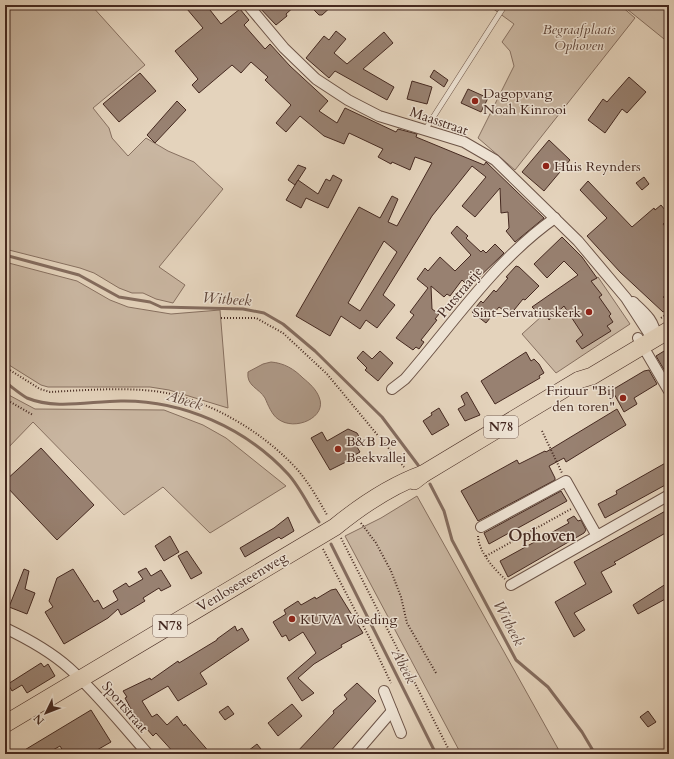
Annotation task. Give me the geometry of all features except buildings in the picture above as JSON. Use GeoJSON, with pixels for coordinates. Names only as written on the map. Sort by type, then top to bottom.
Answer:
{"type":"FeatureCollection","features":[{"type":"Feature","properties":{"kind":"main road","name":"Venlosesteenweg"},"geometry":{"type":"LineString","coordinates":[[335,527],[361,506],[389,489],[417,476],[580,380],[592,376],[654,333]]}},
{"type":"Feature","properties":{"kind":"main road","name":"Venlosesteenweg"},"geometry":{"type":"LineString","coordinates":[[5,724],[335,527],[394,497],[417,476]]}},
{"type":"Feature","properties":{"kind":"street","name":"Maasstraat"},"geometry":{"type":"LineString","coordinates":[[248,5],[284,48],[316,79],[348,100],[379,116],[464,142],[495,160],[578,241],[626,298],[649,317],[669,391]]}},
{"type":"Feature","properties":{"kind":"street","name":"Putstraatje"},"geometry":{"type":"LineString","coordinates":[[392,389],[405,379],[486,281],[539,229],[555,218]]}},
{"type":"Feature","properties":{"kind":"street"},"geometry":{"type":"LineString","coordinates":[[482,527],[566,481],[597,536]]}},
{"type":"Feature","properties":{"kind":"street"},"geometry":{"type":"LineString","coordinates":[[511,585],[669,495]]}},
{"type":"Feature","properties":{"kind":"street","name":"Sportstraat"},"geometry":{"type":"LineString","coordinates":[[5,628],[31,641],[63,663],[80,679],[148,754]]}},
{"type":"Feature","properties":{"kind":"street"},"geometry":{"type":"LineString","coordinates":[[384,691],[402,733]]}},
{"type":"Feature","properties":{"kind":"street"},"geometry":{"type":"LineString","coordinates":[[355,754],[392,711]]}},
{"type":"Feature","properties":{"kind":"lane"},"geometry":{"type":"LineString","coordinates":[[425,130],[505,5]]}},
{"type":"Feature","properties":{"kind":"path"},"geometry":{"type":"LineString","coordinates":[[221,318],[256,318],[283,333],[332,380],[401,461],[417,476]]}},
{"type":"Feature","properties":{"kind":"path"},"geometry":{"type":"LineString","coordinates":[[5,367],[40,389],[50,392],[127,390],[157,392],[190,400],[224,414],[261,438],[296,468],[335,527],[362,576],[451,754]]}},
{"type":"Feature","properties":{"kind":"path"},"geometry":{"type":"LineString","coordinates":[[5,399],[33,414]]}},
{"type":"Feature","properties":{"kind":"path"},"geometry":{"type":"LineString","coordinates":[[542,431],[566,481]]}},
{"type":"Feature","properties":{"kind":"path"},"geometry":{"type":"LineString","coordinates":[[486,556],[579,504]]}},
{"type":"Feature","properties":{"kind":"path"},"geometry":{"type":"LineString","coordinates":[[357,517],[376,544],[391,571],[401,596],[407,623],[436,673]]}},
{"type":"Feature","properties":{"kind":"path"},"geometry":{"type":"LineString","coordinates":[[482,527],[478,537],[486,556],[511,585]]}},
{"type":"Feature","properties":{"kind":"path"},"geometry":{"type":"LineString","coordinates":[[317,538],[369,637],[392,685],[384,691]]}},
{"type":"Feature","properties":{"kind":"green space"},"geometry":{"type":"Polygon","coordinates":[[[5,5],[91,5],[145,65],[93,108],[109,128],[112,138],[128,156],[146,138],[168,151],[194,162],[223,189],[159,267],[185,285],[173,303],[156,299],[143,293],[132,293],[119,288],[94,273],[80,268],[5,249],[5,5]]]}},
{"type":"Feature","properties":{"kind":"green space","name":"Begraafplaats Ophoven"},"geometry":{"type":"Polygon","coordinates":[[[488,5],[620,5],[635,18],[515,170],[478,138],[514,66],[510,51],[502,42],[514,24],[488,5]]]}},
{"type":"Feature","properties":{"kind":"green space"},"geometry":{"type":"Polygon","coordinates":[[[622,5],[669,5],[669,43],[622,5]]]}},
{"type":"Feature","properties":{"kind":"green space"},"geometry":{"type":"Polygon","coordinates":[[[5,262],[77,281],[110,300],[128,307],[171,314],[220,310],[228,408],[169,390],[150,387],[48,387],[41,385],[9,365],[5,362],[5,262]]]}},
{"type":"Feature","properties":{"kind":"green space"},"geometry":{"type":"Polygon","coordinates":[[[598,277],[630,324],[556,373],[522,334],[552,307],[598,277]]]}},
{"type":"Feature","properties":{"kind":"green space"},"geometry":{"type":"Polygon","coordinates":[[[5,393],[35,409],[164,410],[203,425],[226,438],[286,486],[210,533],[163,487],[124,515],[33,422],[5,451],[5,393]]]}},
{"type":"Feature","properties":{"kind":"green space"},"geometry":{"type":"Polygon","coordinates":[[[417,496],[561,754],[461,754],[345,536],[381,518],[417,496]]]}},
{"type":"Feature","properties":{"kind":"shaded area"},"geometry":{"type":"Polygon","coordinates":[[[271,362],[284,365],[292,369],[308,382],[318,394],[321,404],[319,411],[314,416],[301,423],[285,423],[278,419],[270,410],[265,398],[249,381],[248,372],[263,364],[271,362]]]}},
{"type":"Feature","properties":{"kind":"waterway","name":"Witbeek"},"geometry":{"type":"LineString","coordinates":[[5,255],[79,275],[119,297],[150,302],[161,307],[243,309],[264,313],[283,324],[315,351],[382,417],[418,465]]}},
{"type":"Feature","properties":{"kind":"waterway","name":"Abeek"},"geometry":{"type":"LineString","coordinates":[[5,382],[27,398],[38,402],[50,404],[110,401],[144,402],[190,412],[212,420],[233,430],[253,443],[288,474],[319,522]]}},
{"type":"Feature","properties":{"kind":"waterway","name":"Witbeek"},"geometry":{"type":"LineString","coordinates":[[430,484],[444,511],[452,540],[516,660],[548,687],[582,732],[595,754]]}},
{"type":"Feature","properties":{"kind":"waterway","name":"Abeek"},"geometry":{"type":"LineString","coordinates":[[331,544],[436,754]]}},
{"type":"Feature","properties":{"kind":"place","name":"Dagopvang Noah Kinrooi"},"geometry":{"type":"Point","coordinates":[475,101]}},
{"type":"Feature","properties":{"kind":"place","name":"Huis Reynders"},"geometry":{"type":"Point","coordinates":[546,166]}},
{"type":"Feature","properties":{"kind":"place","name":"Sint-Servatiuskerk"},"geometry":{"type":"Point","coordinates":[589,312]}},
{"type":"Feature","properties":{"kind":"place","name":"Frituur \"Bij den toren\""},"geometry":{"type":"Point","coordinates":[623,398]}},
{"type":"Feature","properties":{"kind":"place","name":"B&B De Beekvallei"},"geometry":{"type":"Point","coordinates":[338,449]}},
{"type":"Feature","properties":{"kind":"place","name":"KUVA Voeding"},"geometry":{"type":"Point","coordinates":[292,619]}},
{"type":"Feature","properties":{"kind":"district","name":"Ophoven"},"geometry":{"type":"Point","coordinates":[542,536]}}]}
